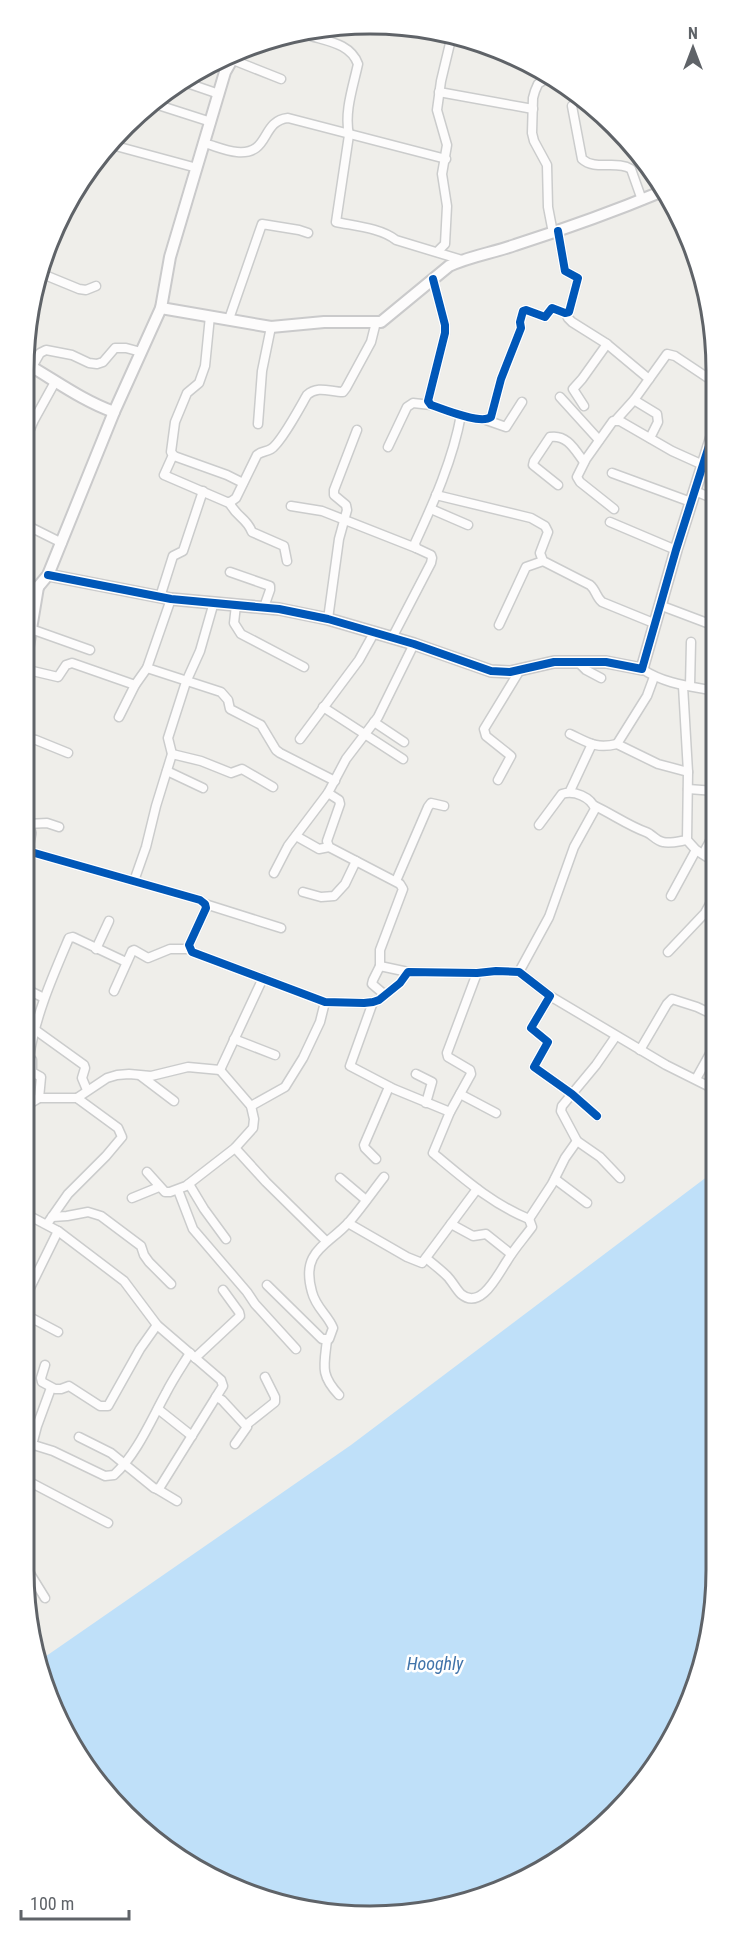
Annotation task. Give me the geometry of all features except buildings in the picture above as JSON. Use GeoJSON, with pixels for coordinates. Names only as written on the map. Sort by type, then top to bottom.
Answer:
{"type":"FeatureCollection","features":[{"type":"Feature","properties":{"kind":"street"},"geometry":{"type":"LineString","coordinates":[[319,38],[338,44],[355,58],[358,64],[348,108],[349,135],[336,222],[390,235],[396,240],[462,260]]}},
{"type":"Feature","properties":{"kind":"street"},"geometry":{"type":"LineString","coordinates":[[438,251],[445,244],[447,206],[442,174],[447,145],[437,110],[450,44]]}},
{"type":"Feature","properties":{"kind":"street"},"geometry":{"type":"LineString","coordinates":[[239,61],[281,79]]}},
{"type":"Feature","properties":{"kind":"street"},"geometry":{"type":"LineString","coordinates":[[34,590],[48,575],[114,412],[161,308],[170,257],[229,66]]}},
{"type":"Feature","properties":{"kind":"street"},"geometry":{"type":"LineString","coordinates":[[541,82],[533,98],[532,133],[547,165],[548,207],[565,271],[578,278],[569,312],[566,313]]}},
{"type":"Feature","properties":{"kind":"street"},"geometry":{"type":"LineString","coordinates":[[194,85],[219,94]]}},
{"type":"Feature","properties":{"kind":"street"},"geometry":{"type":"LineString","coordinates":[[439,92],[533,109]]}},
{"type":"Feature","properties":{"kind":"street"},"geometry":{"type":"LineString","coordinates":[[572,106],[582,159],[591,164],[626,166],[632,169],[642,200]]}},
{"type":"Feature","properties":{"kind":"street"},"geometry":{"type":"LineString","coordinates":[[163,107],[211,122]]}},
{"type":"Feature","properties":{"kind":"street"},"geometry":{"type":"LineString","coordinates":[[204,143],[234,152],[254,150],[262,143],[275,122],[288,118],[446,159]]}},
{"type":"Feature","properties":{"kind":"street"},"geometry":{"type":"LineString","coordinates":[[120,147],[197,168]]}},
{"type":"Feature","properties":{"kind":"street"},"geometry":{"type":"LineString","coordinates":[[161,308],[271,327],[324,322],[381,322],[448,266],[555,232],[656,194]]}},
{"type":"Feature","properties":{"kind":"street"},"geometry":{"type":"LineString","coordinates":[[229,319],[262,224],[308,233]]}},
{"type":"Feature","properties":{"kind":"street"},"geometry":{"type":"LineString","coordinates":[[48,276],[79,289],[86,290],[96,286]]}},
{"type":"Feature","properties":{"kind":"street"},"geometry":{"type":"LineString","coordinates":[[431,405],[428,397],[445,333],[433,279]]}},
{"type":"Feature","properties":{"kind":"street"},"geometry":{"type":"LineString","coordinates":[[486,420],[491,417],[501,379],[521,328],[519,322],[523,311],[526,310],[545,317],[552,308],[566,313],[572,322],[606,344],[649,379]]}},
{"type":"Feature","properties":{"kind":"street"},"geometry":{"type":"LineString","coordinates":[[210,316],[204,366],[198,384],[188,393],[175,422],[171,452],[173,454],[164,475],[229,502],[234,512],[248,522],[252,532],[281,544],[286,551],[287,561]]}},
{"type":"Feature","properties":{"kind":"street"},"geometry":{"type":"LineString","coordinates":[[229,502],[236,498],[257,455],[261,451],[271,449],[279,442],[311,392],[321,389],[342,392],[346,388],[371,342],[376,322]]}},
{"type":"Feature","properties":{"kind":"street"},"geometry":{"type":"LineString","coordinates":[[258,424],[262,371],[271,327]]}},
{"type":"Feature","properties":{"kind":"street"},"geometry":{"type":"LineString","coordinates":[[584,406],[573,388],[582,379],[606,344]]}},
{"type":"Feature","properties":{"kind":"street"},"geometry":{"type":"LineString","coordinates":[[35,359],[43,350],[55,350],[97,364],[103,362],[115,348],[141,352]]}},
{"type":"Feature","properties":{"kind":"street"},"geometry":{"type":"LineString","coordinates":[[615,509],[578,480],[577,475],[610,423],[616,420],[634,400],[664,355],[670,354],[706,377]]}},
{"type":"Feature","properties":{"kind":"street"},"geometry":{"type":"LineString","coordinates":[[34,368],[92,404],[114,412]]}},
{"type":"Feature","properties":{"kind":"street"},"geometry":{"type":"LineString","coordinates":[[34,423],[55,382]]}},
{"type":"Feature","properties":{"kind":"street"},"geometry":{"type":"LineString","coordinates":[[560,397],[599,440]]}},
{"type":"Feature","properties":{"kind":"street"},"geometry":{"type":"LineString","coordinates":[[634,400],[657,414],[658,422],[650,438]]}},
{"type":"Feature","properties":{"kind":"street"},"geometry":{"type":"LineString","coordinates":[[388,447],[406,407],[413,403],[431,405],[506,427],[522,402]]}},
{"type":"Feature","properties":{"kind":"street"},"geometry":{"type":"LineString","coordinates":[[416,548],[415,543],[431,509],[457,440],[461,415]]}},
{"type":"Feature","properties":{"kind":"street"},"geometry":{"type":"LineString","coordinates":[[616,420],[672,451],[703,465]]}},
{"type":"Feature","properties":{"kind":"street"},"geometry":{"type":"LineString","coordinates":[[328,619],[339,539],[347,510],[346,505],[337,499],[334,490],[357,430]]}},
{"type":"Feature","properties":{"kind":"street"},"geometry":{"type":"LineString","coordinates":[[558,485],[533,465],[550,437],[566,440],[584,462]]}},
{"type":"Feature","properties":{"kind":"street"},"geometry":{"type":"LineString","coordinates":[[173,454],[227,474],[243,483]]}},
{"type":"Feature","properties":{"kind":"street"},"geometry":{"type":"LineString","coordinates":[[642,669],[706,455]]}},
{"type":"Feature","properties":{"kind":"street"},"geometry":{"type":"LineString","coordinates":[[612,473],[693,497],[706,498]]}},
{"type":"Feature","properties":{"kind":"street"},"geometry":{"type":"LineString","coordinates":[[119,717],[135,685],[147,668],[173,556],[183,551],[203,491]]}},
{"type":"Feature","properties":{"kind":"street"},"geometry":{"type":"LineString","coordinates":[[436,495],[531,518],[545,526],[548,532],[540,553],[543,561],[590,585],[602,602],[656,624]]}},
{"type":"Feature","properties":{"kind":"street"},"geometry":{"type":"LineString","coordinates":[[291,506],[322,511],[430,555],[431,562],[392,638]]}},
{"type":"Feature","properties":{"kind":"street"},"geometry":{"type":"LineString","coordinates":[[431,509],[468,525]]}},
{"type":"Feature","properties":{"kind":"street"},"geometry":{"type":"LineString","coordinates":[[610,522],[676,550]]}},
{"type":"Feature","properties":{"kind":"street"},"geometry":{"type":"LineString","coordinates":[[34,529],[62,543]]}},
{"type":"Feature","properties":{"kind":"street"},"geometry":{"type":"LineString","coordinates":[[499,625],[526,567],[543,561]]}},
{"type":"Feature","properties":{"kind":"street"},"geometry":{"type":"LineString","coordinates":[[230,572],[270,586],[264,607]]}},
{"type":"Feature","properties":{"kind":"street"},"geometry":{"type":"LineString","coordinates":[[48,575],[165,598],[264,607],[328,619],[414,644],[491,670],[510,672],[554,662],[606,662],[642,669],[654,677],[706,689]]}},
{"type":"Feature","properties":{"kind":"street"},"geometry":{"type":"LineString","coordinates":[[34,611],[38,587]]}},
{"type":"Feature","properties":{"kind":"street"},"geometry":{"type":"LineString","coordinates":[[134,881],[172,754],[168,738],[186,682],[200,651],[214,602]]}},
{"type":"Feature","properties":{"kind":"street"},"geometry":{"type":"LineString","coordinates":[[236,604],[234,623],[241,634],[304,667]]}},
{"type":"Feature","properties":{"kind":"street"},"geometry":{"type":"LineString","coordinates":[[662,606],[706,623]]}},
{"type":"Feature","properties":{"kind":"street"},"geometry":{"type":"LineString","coordinates":[[34,630],[90,650]]}},
{"type":"Feature","properties":{"kind":"street"},"geometry":{"type":"LineString","coordinates":[[300,739],[359,660],[374,633]]}},
{"type":"Feature","properties":{"kind":"street"},"geometry":{"type":"LineString","coordinates":[[691,642],[687,686],[687,840],[706,856]]}},
{"type":"Feature","properties":{"kind":"street"},"geometry":{"type":"LineString","coordinates":[[274,873],[296,836],[328,793],[346,759],[374,722],[414,644]]}},
{"type":"Feature","properties":{"kind":"street"},"geometry":{"type":"LineString","coordinates":[[578,662],[586,670],[601,678]]}},
{"type":"Feature","properties":{"kind":"street"},"geometry":{"type":"LineString","coordinates":[[34,672],[58,677],[66,665],[72,663],[135,685]]}},
{"type":"Feature","properties":{"kind":"street"},"geometry":{"type":"LineString","coordinates":[[147,668],[221,692],[228,700],[230,709],[261,724],[276,750],[334,781]]}},
{"type":"Feature","properties":{"kind":"street"},"geometry":{"type":"LineString","coordinates":[[498,780],[511,756],[486,736],[484,729],[520,670]]}},
{"type":"Feature","properties":{"kind":"street"},"geometry":{"type":"LineString","coordinates":[[617,744],[647,696],[654,677]]}},
{"type":"Feature","properties":{"kind":"street"},"geometry":{"type":"LineString","coordinates":[[323,707],[403,759]]}},
{"type":"Feature","properties":{"kind":"street"},"geometry":{"type":"LineString","coordinates":[[374,722],[404,742]]}},
{"type":"Feature","properties":{"kind":"street"},"geometry":{"type":"LineString","coordinates":[[570,734],[604,747],[617,744],[658,764],[688,772]]}},
{"type":"Feature","properties":{"kind":"street"},"geometry":{"type":"LineString","coordinates":[[34,740],[68,753]]}},
{"type":"Feature","properties":{"kind":"street"},"geometry":{"type":"LineString","coordinates":[[570,791],[592,744]]}},
{"type":"Feature","properties":{"kind":"street"},"geometry":{"type":"LineString","coordinates":[[172,754],[201,761],[231,773],[242,769],[273,787]]}},
{"type":"Feature","properties":{"kind":"street"},"geometry":{"type":"LineString","coordinates":[[167,771],[203,788]]}},
{"type":"Feature","properties":{"kind":"street"},"geometry":{"type":"LineString","coordinates":[[688,789],[706,790]]}},
{"type":"Feature","properties":{"kind":"street"},"geometry":{"type":"LineString","coordinates":[[539,825],[562,794],[570,791],[576,792],[595,806],[663,842],[687,840]]}},
{"type":"Feature","properties":{"kind":"street"},"geometry":{"type":"LineString","coordinates":[[328,793],[339,800],[340,804],[327,841],[329,848]]}},
{"type":"Feature","properties":{"kind":"street"},"geometry":{"type":"LineString","coordinates":[[396,881],[428,807],[431,803],[444,806]]}},
{"type":"Feature","properties":{"kind":"street"},"geometry":{"type":"LineString","coordinates":[[519,972],[549,917],[574,847],[595,806]]}},
{"type":"Feature","properties":{"kind":"street"},"geometry":{"type":"LineString","coordinates":[[34,821],[59,827]]}},
{"type":"Feature","properties":{"kind":"street"},"geometry":{"type":"LineString","coordinates":[[296,836],[319,849],[329,848],[356,861],[396,881],[403,889],[380,950],[380,966],[372,984],[385,995]]}},
{"type":"Feature","properties":{"kind":"street"},"geometry":{"type":"LineString","coordinates":[[671,896],[706,843]]}},
{"type":"Feature","properties":{"kind":"street"},"geometry":{"type":"LineString","coordinates":[[34,853],[200,900],[205,904],[281,928]]}},
{"type":"Feature","properties":{"kind":"street"},"geometry":{"type":"LineString","coordinates":[[303,892],[321,897],[334,896],[345,884],[356,861]]}},
{"type":"Feature","properties":{"kind":"street"},"geometry":{"type":"LineString","coordinates":[[190,949],[189,945],[206,908],[205,904]]}},
{"type":"Feature","properties":{"kind":"street"},"geometry":{"type":"LineString","coordinates":[[668,952],[706,911]]}},
{"type":"Feature","properties":{"kind":"street"},"geometry":{"type":"LineString","coordinates":[[96,949],[108,921]]}},
{"type":"Feature","properties":{"kind":"street"},"geometry":{"type":"LineString","coordinates":[[87,1090],[82,1078],[84,1065],[34,1029],[69,938],[73,937],[126,962]]}},
{"type":"Feature","properties":{"kind":"street"},"geometry":{"type":"LineString","coordinates":[[114,991],[132,951],[148,958],[171,949],[190,949],[192,952],[325,1002],[374,1002],[400,983],[408,972]]}},
{"type":"Feature","properties":{"kind":"street"},"geometry":{"type":"LineString","coordinates":[[380,966],[408,972],[477,974],[496,971],[519,972],[550,996],[616,1036],[706,1084]]}},
{"type":"Feature","properties":{"kind":"street"},"geometry":{"type":"LineString","coordinates":[[426,1258],[461,1294],[475,1299],[483,1294],[496,1279],[511,1254],[532,1227],[529,1219],[477,1189],[433,1153],[450,1112],[471,1071],[448,1057],[447,1053],[477,974]]}},
{"type":"Feature","properties":{"kind":"street"},"geometry":{"type":"LineString","coordinates":[[220,1070],[263,978]]}},
{"type":"Feature","properties":{"kind":"street"},"geometry":{"type":"LineString","coordinates":[[34,993],[44,998]]}},
{"type":"Feature","properties":{"kind":"street"},"geometry":{"type":"LineString","coordinates":[[550,996],[531,1028],[548,1042],[534,1067],[572,1094],[597,1116]]}},
{"type":"Feature","properties":{"kind":"street"},"geometry":{"type":"LineString","coordinates":[[640,1050],[672,999],[706,1011]]}},
{"type":"Feature","properties":{"kind":"street"},"geometry":{"type":"LineString","coordinates":[[251,1106],[285,1087],[303,1058],[320,1023],[325,1002]]}},
{"type":"Feature","properties":{"kind":"street"},"geometry":{"type":"LineString","coordinates":[[374,1002],[350,1066],[389,1087],[450,1112]]}},
{"type":"Feature","properties":{"kind":"street"},"geometry":{"type":"LineString","coordinates":[[616,1036],[596,1065],[562,1106],[561,1111],[578,1141],[600,1157],[620,1178]]}},
{"type":"Feature","properties":{"kind":"street"},"geometry":{"type":"LineString","coordinates":[[234,1039],[275,1055]]}},
{"type":"Feature","properties":{"kind":"street"},"geometry":{"type":"LineString","coordinates":[[696,1079],[706,1061]]}},
{"type":"Feature","properties":{"kind":"street"},"geometry":{"type":"LineString","coordinates":[[77,1098],[107,1078],[117,1075],[151,1076],[188,1067],[220,1070],[251,1106],[254,1119],[253,1128],[235,1148],[189,1184],[178,1190],[165,1191],[147,1173]]}},
{"type":"Feature","properties":{"kind":"street"},"geometry":{"type":"LineString","coordinates":[[34,1073],[41,1077],[39,1098]]}},
{"type":"Feature","properties":{"kind":"street"},"geometry":{"type":"LineString","coordinates":[[416,1074],[432,1082],[426,1102]]}},
{"type":"Feature","properties":{"kind":"street"},"geometry":{"type":"LineString","coordinates":[[141,1075],[174,1101]]}},
{"type":"Feature","properties":{"kind":"street"},"geometry":{"type":"LineString","coordinates":[[376,1159],[364,1148],[364,1145],[389,1087]]}},
{"type":"Feature","properties":{"kind":"street"},"geometry":{"type":"LineString","coordinates":[[460,1094],[496,1113]]}},
{"type":"Feature","properties":{"kind":"street"},"geometry":{"type":"LineString","coordinates":[[34,1101],[39,1098],[77,1098],[118,1128],[122,1137],[68,1194],[50,1220]]}},
{"type":"Feature","properties":{"kind":"street"},"geometry":{"type":"LineString","coordinates":[[529,1219],[555,1179],[565,1158],[578,1141]]}},
{"type":"Feature","properties":{"kind":"street"},"geometry":{"type":"LineString","coordinates":[[235,1148],[326,1241]]}},
{"type":"Feature","properties":{"kind":"street"},"geometry":{"type":"LineString","coordinates":[[339,1395],[328,1383],[324,1369],[327,1340],[333,1328],[312,1295],[308,1271],[310,1262],[326,1241],[348,1223],[384,1177]]}},
{"type":"Feature","properties":{"kind":"street"},"geometry":{"type":"LineString","coordinates":[[340,1178],[366,1200]]}},
{"type":"Feature","properties":{"kind":"street"},"geometry":{"type":"LineString","coordinates":[[555,1179],[587,1203]]}},
{"type":"Feature","properties":{"kind":"street"},"geometry":{"type":"LineString","coordinates":[[189,1184],[226,1239]]}},
{"type":"Feature","properties":{"kind":"street"},"geometry":{"type":"LineString","coordinates":[[132,1198],[159,1187]]}},
{"type":"Feature","properties":{"kind":"street"},"geometry":{"type":"LineString","coordinates":[[348,1223],[418,1263],[422,1263],[477,1189]]}},
{"type":"Feature","properties":{"kind":"street"},"geometry":{"type":"LineString","coordinates":[[178,1190],[193,1229],[255,1304],[296,1349]]}},
{"type":"Feature","properties":{"kind":"street"},"geometry":{"type":"LineString","coordinates":[[34,1216],[50,1220],[88,1212],[101,1216],[138,1243],[149,1262],[171,1284]]}},
{"type":"Feature","properties":{"kind":"street"},"geometry":{"type":"LineString","coordinates":[[50,1220],[58,1231],[124,1281],[157,1325],[223,1382],[223,1386],[157,1489]]}},
{"type":"Feature","properties":{"kind":"street"},"geometry":{"type":"LineString","coordinates":[[451,1224],[473,1236],[486,1234],[511,1254]]}},
{"type":"Feature","properties":{"kind":"street"},"geometry":{"type":"LineString","coordinates":[[34,1280],[58,1231]]}},
{"type":"Feature","properties":{"kind":"street"},"geometry":{"type":"LineString","coordinates":[[267,1285],[322,1339],[327,1340]]}},
{"type":"Feature","properties":{"kind":"street"},"geometry":{"type":"LineString","coordinates":[[34,1445],[53,1451],[105,1476],[114,1476],[125,1464],[192,1355],[240,1316],[223,1290]]}},
{"type":"Feature","properties":{"kind":"street"},"geometry":{"type":"LineString","coordinates":[[34,1319],[58,1332]]}},
{"type":"Feature","properties":{"kind":"street"},"geometry":{"type":"LineString","coordinates":[[45,1365],[41,1380],[51,1388],[61,1389],[67,1386],[100,1406],[108,1406],[140,1349],[157,1325]]}},
{"type":"Feature","properties":{"kind":"street"},"geometry":{"type":"LineString","coordinates":[[246,1425],[275,1402],[275,1397],[265,1377]]}},
{"type":"Feature","properties":{"kind":"street"},"geometry":{"type":"LineString","coordinates":[[34,1432],[51,1388]]}},
{"type":"Feature","properties":{"kind":"street"},"geometry":{"type":"LineString","coordinates":[[216,1397],[246,1425],[247,1429],[236,1444]]}},
{"type":"Feature","properties":{"kind":"street"},"geometry":{"type":"LineString","coordinates":[[158,1409],[192,1436]]}},
{"type":"Feature","properties":{"kind":"street"},"geometry":{"type":"LineString","coordinates":[[80,1437],[111,1453],[154,1488],[177,1501]]}},
{"type":"Feature","properties":{"kind":"street"},"geometry":{"type":"LineString","coordinates":[[34,1484],[108,1523]]}},
{"type":"Feature","properties":{"kind":"street"},"geometry":{"type":"LineString","coordinates":[[35,1581],[45,1598]]}},
{"type":"Feature","properties":{"kind":"water","name":"Hooghly"},"geometry":{"type":"Polygon","coordinates":[[[706,1178],[706,1591],[700,1635],[689,1678],[681,1698],[661,1738],[637,1774],[608,1807],[575,1836],[519,1871],[499,1880],[457,1894],[414,1903],[370,1906],[305,1899],[262,1888],[242,1880],[184,1849],[133,1807],[91,1756],[69,1718],[52,1678],[46,1656],[351,1445],[706,1178]]]}},
{"type":"Feature","properties":{"kind":"cycle path"},"geometry":{"type":"LineString","coordinates":[[433,279],[445,333],[428,401],[431,405],[453,413],[486,419],[491,417],[501,379],[521,328],[523,311],[545,317],[552,308],[565,313],[569,312],[578,278],[565,271],[558,231]]}},
{"type":"Feature","properties":{"kind":"cycle path"},"geometry":{"type":"LineString","coordinates":[[48,575],[171,599],[279,609],[328,619],[414,644],[491,671],[510,672],[554,662],[606,662],[642,669],[706,455]]}},
{"type":"Feature","properties":{"kind":"cycle path"},"geometry":{"type":"LineString","coordinates":[[34,853],[200,900],[206,908],[189,945],[192,952],[325,1002],[364,1003],[379,1000],[400,983],[408,972],[519,972],[550,996],[531,1028],[548,1042],[534,1067],[572,1094],[597,1116]]}}]}
